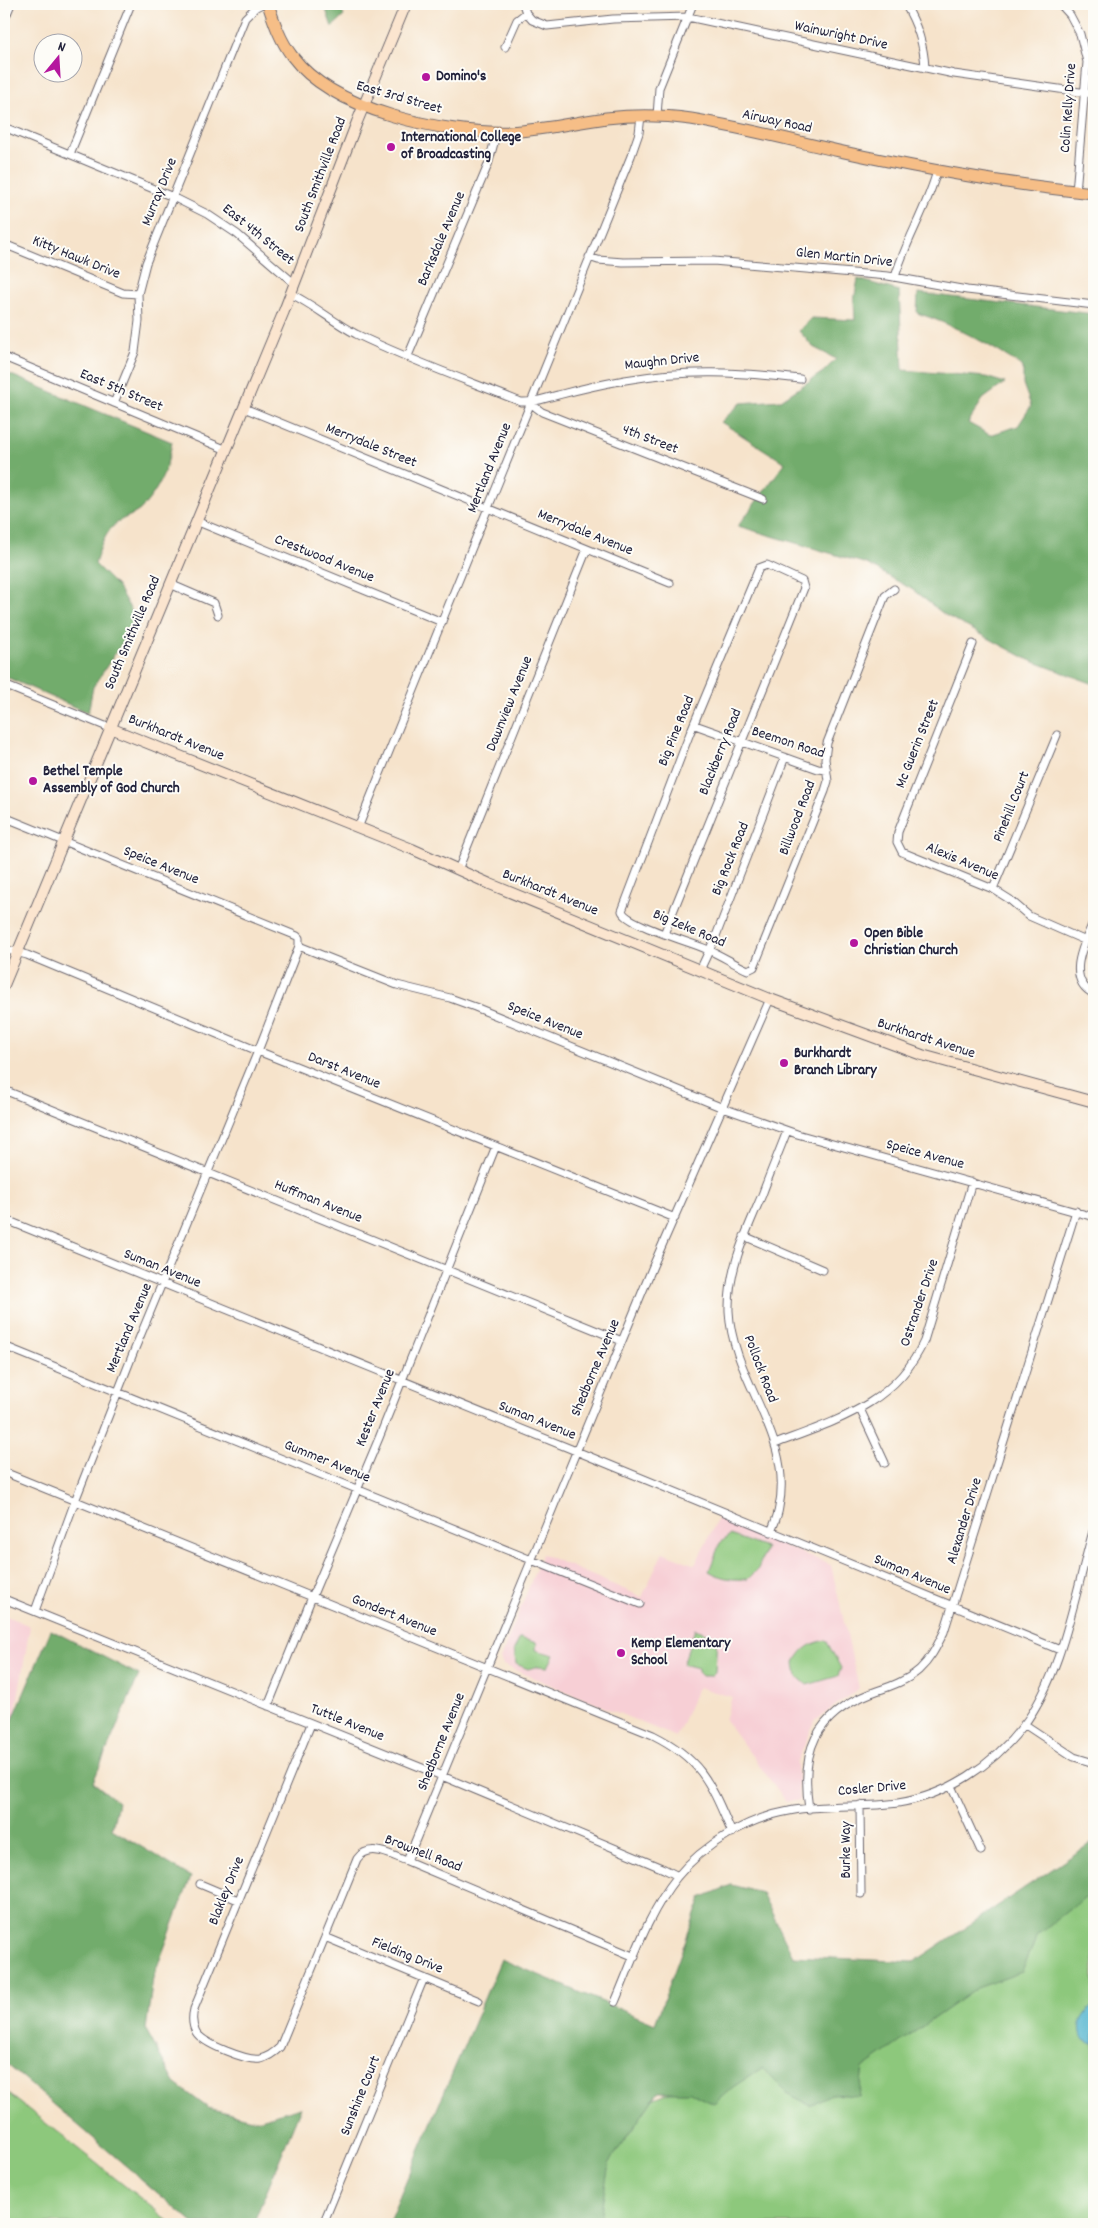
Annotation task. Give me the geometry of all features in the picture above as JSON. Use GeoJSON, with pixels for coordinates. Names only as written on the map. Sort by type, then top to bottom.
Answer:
{"type":"FeatureCollection","features":[{"type":"Feature","properties":{"kind":"main road","name":"East 3rd Street"},"geometry":{"type":"LineString","coordinates":[[268,4],[276,29],[286,47],[305,70],[332,92],[364,106],[405,118],[450,127]]}},
{"type":"Feature","properties":{"kind":"main road","name":"South Smithville Road"},"geometry":{"type":"LineString","coordinates":[[4,985],[293,289],[406,4]]}},
{"type":"Feature","properties":{"kind":"main road","name":"Airway Road"},"geometry":{"type":"LineString","coordinates":[[450,127],[493,131],[546,129],[606,118],[657,116],[704,121],[937,171],[1076,192],[1094,193]]}},
{"type":"Feature","properties":{"kind":"main road","name":"Burkhardt Avenue"},"geometry":{"type":"LineString","coordinates":[[110,728],[358,828],[770,999],[922,1055],[1094,1102]]}},
{"type":"Feature","properties":{"kind":"street"},"geometry":{"type":"LineString","coordinates":[[4,22],[11,4]]}},
{"type":"Feature","properties":{"kind":"street"},"geometry":{"type":"LineString","coordinates":[[70,154],[131,4]]}},
{"type":"Feature","properties":{"kind":"street","name":"Murray Drive"},"geometry":{"type":"LineString","coordinates":[[114,403],[135,352],[139,321],[138,294],[146,263],[245,18],[262,4]]}},
{"type":"Feature","properties":{"kind":"street"},"geometry":{"type":"LineString","coordinates":[[505,47],[517,20],[526,13],[523,4]]}},
{"type":"Feature","properties":{"kind":"street"},"geometry":{"type":"LineString","coordinates":[[657,116],[659,88],[693,4]]}},
{"type":"Feature","properties":{"kind":"street"},"geometry":{"type":"LineString","coordinates":[[905,4],[922,41],[925,68]]}},
{"type":"Feature","properties":{"kind":"street","name":"Colin Kelly Drive"},"geometry":{"type":"LineString","coordinates":[[1060,4],[1075,23],[1084,46],[1087,62],[1086,93],[1076,192]]}},
{"type":"Feature","properties":{"kind":"street","name":"Wainwright Drive"},"geometry":{"type":"LineString","coordinates":[[526,13],[539,24],[554,27],[612,19],[688,17],[925,68],[989,80],[1094,94]]}},
{"type":"Feature","properties":{"kind":"street","name":"Mertland Avenue"},"geometry":{"type":"LineString","coordinates":[[358,828],[631,156],[640,130],[641,116]]}},
{"type":"Feature","properties":{"kind":"street","name":"East 4th Street"},"geometry":{"type":"LineString","coordinates":[[4,127],[173,197],[218,221],[293,289],[342,326],[408,356],[521,402],[530,403]]}},
{"type":"Feature","properties":{"kind":"street","name":"Barksdale Avenue"},"geometry":{"type":"LineString","coordinates":[[408,356],[488,165],[494,143],[493,131]]}},
{"type":"Feature","properties":{"kind":"street"},"geometry":{"type":"LineString","coordinates":[[894,277],[928,198],[937,171]]}},
{"type":"Feature","properties":{"kind":"street","name":"Kitty Hawk Drive"},"geometry":{"type":"LineString","coordinates":[[4,244],[123,293],[138,294]]}},
{"type":"Feature","properties":{"kind":"street","name":"Glen Martin Drive"},"geometry":{"type":"LineString","coordinates":[[589,258],[624,262],[722,262],[894,277],[966,290],[1094,305]]}},
{"type":"Feature","properties":{"kind":"street","name":"East 5th Street"},"geometry":{"type":"LineString","coordinates":[[4,357],[227,450]]}},
{"type":"Feature","properties":{"kind":"street","name":"Maughn Drive"},"geometry":{"type":"LineString","coordinates":[[530,403],[626,380],[679,373],[738,372],[800,379]]}},
{"type":"Feature","properties":{"kind":"street","name":"4th Street"},"geometry":{"type":"LineString","coordinates":[[530,403],[542,412],[762,499]]}},
{"type":"Feature","properties":{"kind":"street","name":"Merrydale Street"},"geometry":{"type":"LineString","coordinates":[[244,408],[488,509]]}},
{"type":"Feature","properties":{"kind":"street","name":"Merrydale Avenue"},"geometry":{"type":"LineString","coordinates":[[488,509],[670,583]]}},
{"type":"Feature","properties":{"kind":"street","name":"Crestwood Avenue"},"geometry":{"type":"LineString","coordinates":[[196,521],[442,622]]}},
{"type":"Feature","properties":{"kind":"street","name":"Dawnview Avenue"},"geometry":{"type":"LineString","coordinates":[[458,870],[587,549]]}},
{"type":"Feature","properties":{"kind":"street","name":"Big Pine Road"},"geometry":{"type":"LineString","coordinates":[[622,911],[759,568],[763,565],[768,565],[802,581]]}},
{"type":"Feature","properties":{"kind":"street","name":"Blackberry Road"},"geometry":{"type":"LineString","coordinates":[[664,934],[740,742],[804,588],[802,581]]}},
{"type":"Feature","properties":{"kind":"street"},"geometry":{"type":"LineString","coordinates":[[170,584],[214,603],[218,616]]}},
{"type":"Feature","properties":{"kind":"street","name":"Billwood Road"},"geometry":{"type":"LineString","coordinates":[[748,970],[754,966],[825,792],[828,780],[825,751],[830,735],[885,596],[894,589]]}},
{"type":"Feature","properties":{"kind":"street","name":"Mc Guerin Street"},"geometry":{"type":"LineString","coordinates":[[906,853],[902,852],[897,842],[898,832],[973,644]]}},
{"type":"Feature","properties":{"kind":"street","name":"Burkhardt Avenue"},"geometry":{"type":"LineString","coordinates":[[4,685],[110,728]]}},
{"type":"Feature","properties":{"kind":"street","name":"Beemon Road"},"geometry":{"type":"LineString","coordinates":[[695,726],[827,770]]}},
{"type":"Feature","properties":{"kind":"street","name":"Pinehill Court"},"geometry":{"type":"LineString","coordinates":[[993,889],[1057,735]]}},
{"type":"Feature","properties":{"kind":"street","name":"Big Rock Road"},"geometry":{"type":"LineString","coordinates":[[700,970],[785,757]]}},
{"type":"Feature","properties":{"kind":"street","name":"Speice Avenue"},"geometry":{"type":"LineString","coordinates":[[4,817],[297,936],[299,938],[299,946],[397,985],[450,998],[475,1007],[723,1108],[787,1131],[1094,1217]]}},
{"type":"Feature","properties":{"kind":"street","name":"Alexis Avenue"},"geometry":{"type":"LineString","coordinates":[[906,853],[993,889],[1034,919],[1086,941]]}},
{"type":"Feature","properties":{"kind":"street","name":"Big Zeke Road"},"geometry":{"type":"LineString","coordinates":[[622,911],[623,915],[631,920],[709,950],[748,970]]}},
{"type":"Feature","properties":{"kind":"street"},"geometry":{"type":"LineString","coordinates":[[1094,920],[1079,959],[1079,974],[1085,987],[1094,994]]}},
{"type":"Feature","properties":{"kind":"street","name":"Mertland Avenue"},"geometry":{"type":"LineString","coordinates":[[35,1611],[75,1501],[118,1392],[209,1172],[299,946]]}},
{"type":"Feature","properties":{"kind":"street","name":"Darst Avenue"},"geometry":{"type":"LineString","coordinates":[[4,949],[675,1218]]}},
{"type":"Feature","properties":{"kind":"street","name":"Shedborne Avenue"},"geometry":{"type":"LineString","coordinates":[[407,1861],[622,1341],[770,999]]}},
{"type":"Feature","properties":{"kind":"street","name":"Huffman Avenue"},"geometry":{"type":"LineString","coordinates":[[4,1090],[622,1341]]}},
{"type":"Feature","properties":{"kind":"street","name":"Pollock Road"},"geometry":{"type":"LineString","coordinates":[[771,1532],[779,1508],[781,1494],[780,1464],[776,1444],[739,1359],[731,1330],[729,1310],[731,1283],[736,1258],[787,1131]]}},
{"type":"Feature","properties":{"kind":"street","name":"Kester Avenue"},"geometry":{"type":"LineString","coordinates":[[268,1706],[402,1382],[496,1146]]}},
{"type":"Feature","properties":{"kind":"street","name":"Ostrander Drive"},"geometry":{"type":"LineString","coordinates":[[776,1444],[860,1409],[890,1389],[900,1379],[918,1354],[972,1182]]}},
{"type":"Feature","properties":{"kind":"street","name":"Alexander Drive"},"geometry":{"type":"LineString","coordinates":[[808,1809],[805,1786],[807,1761],[815,1738],[821,1728],[837,1710],[850,1702],[900,1682],[919,1670],[935,1651],[953,1607],[1076,1211]]}},
{"type":"Feature","properties":{"kind":"street","name":"Suman Avenue"},"geometry":{"type":"LineString","coordinates":[[4,1219],[1060,1650]]}},
{"type":"Feature","properties":{"kind":"street"},"geometry":{"type":"LineString","coordinates":[[744,1236],[824,1270]]}},
{"type":"Feature","properties":{"kind":"street","name":"Gummer Avenue"},"geometry":{"type":"LineString","coordinates":[[4,1346],[640,1604]]}},
{"type":"Feature","properties":{"kind":"street"},"geometry":{"type":"LineString","coordinates":[[860,1409],[885,1463]]}},
{"type":"Feature","properties":{"kind":"street","name":"Gondert Avenue"},"geometry":{"type":"LineString","coordinates":[[4,1472],[653,1735],[680,1750],[699,1768],[707,1779],[732,1833]]}},
{"type":"Feature","properties":{"kind":"street","name":"Cosler Drive"},"geometry":{"type":"LineString","coordinates":[[615,2002],[658,1906],[678,1876],[699,1856],[732,1833],[771,1816],[808,1809],[899,1803],[932,1794],[951,1786],[988,1762],[1013,1739],[1041,1696],[1060,1650],[1094,1528]]}},
{"type":"Feature","properties":{"kind":"street","name":"Tuttle Avenue"},"geometry":{"type":"LineString","coordinates":[[4,1599],[442,1776],[664,1868],[678,1876]]}},
{"type":"Feature","properties":{"kind":"street","name":"Blakley Drive"},"geometry":{"type":"LineString","coordinates":[[232,2052],[201,2037],[193,2024],[193,2016],[238,1900],[311,1724]]}},
{"type":"Feature","properties":{"kind":"street"},"geometry":{"type":"LineString","coordinates":[[1024,1724],[1074,1757],[1094,1762]]}},
{"type":"Feature","properties":{"kind":"street"},"geometry":{"type":"LineString","coordinates":[[951,1786],[982,1851]]}},
{"type":"Feature","properties":{"kind":"street","name":"Burke Way"},"geometry":{"type":"LineString","coordinates":[[860,1805],[861,1894]]}},
{"type":"Feature","properties":{"kind":"street","name":"Brownell Road"},"geometry":{"type":"LineString","coordinates":[[232,2052],[248,2058],[260,2059],[269,2056],[280,2047],[360,1855],[366,1851],[378,1850],[407,1861],[635,1957]]}},
{"type":"Feature","properties":{"kind":"street"},"geometry":{"type":"LineString","coordinates":[[200,1884],[238,1900]]}},
{"type":"Feature","properties":{"kind":"street","name":"Fielding Drive"},"geometry":{"type":"LineString","coordinates":[[325,1937],[479,2001]]}},
{"type":"Feature","properties":{"kind":"street","name":"Sunshine Court"},"geometry":{"type":"LineString","coordinates":[[323,2224],[424,1978]]}},
{"type":"Feature","properties":{"kind":"shaded area"},"geometry":{"type":"Polygon","coordinates":[[[718,1518],[831,1565],[859,1688],[815,1721],[797,1762],[799,1801],[786,1801],[725,1720],[732,1697],[698,1687],[676,1737],[503,1665],[500,1659],[542,1554],[642,1597],[663,1552],[695,1565],[718,1518]]]}},
{"type":"Feature","properties":{"kind":"shaded area"},"geometry":{"type":"Polygon","coordinates":[[[4,1615],[30,1626],[15,1716],[4,1740],[4,1615]]]}},
{"type":"Feature","properties":{"kind":"green space"},"geometry":{"type":"Polygon","coordinates":[[[324,4],[338,4],[344,16],[332,27],[324,4]]]}},
{"type":"Feature","properties":{"kind":"green space"},"geometry":{"type":"Polygon","coordinates":[[[858,279],[899,291],[903,370],[986,377],[1005,383],[983,399],[968,423],[990,435],[1018,426],[1031,406],[1023,384],[1023,367],[972,336],[945,323],[917,313],[918,293],[1094,314],[1094,684],[1029,660],[945,615],[913,590],[867,564],[738,526],[785,463],[721,422],[741,403],[781,400],[823,372],[836,359],[813,347],[799,331],[811,318],[855,320],[854,300],[858,279]]]}},
{"type":"Feature","properties":{"kind":"green space"},"geometry":{"type":"Polygon","coordinates":[[[4,372],[172,442],[168,461],[158,487],[140,510],[114,525],[101,546],[95,564],[117,586],[135,617],[128,634],[93,687],[88,713],[4,676],[4,372]]]}},
{"type":"Feature","properties":{"kind":"green space"},"geometry":{"type":"Polygon","coordinates":[[[730,1535],[766,1548],[758,1569],[748,1579],[718,1576],[709,1571],[720,1543],[730,1535]]]}},
{"type":"Feature","properties":{"kind":"green space"},"geometry":{"type":"Polygon","coordinates":[[[695,1629],[717,1637],[715,1672],[711,1676],[702,1676],[698,1672],[698,1668],[683,1664],[695,1629]]]}},
{"type":"Feature","properties":{"kind":"green space"},"geometry":{"type":"Polygon","coordinates":[[[51,1630],[139,1675],[93,1782],[118,1802],[112,1829],[191,1877],[153,1978],[146,2030],[175,2083],[208,2108],[257,2120],[301,2107],[253,2224],[194,2224],[4,2062],[4,1740],[51,1630]]]}},
{"type":"Feature","properties":{"kind":"green space"},"geometry":{"type":"Polygon","coordinates":[[[520,1638],[537,1643],[536,1650],[554,1655],[548,1667],[538,1666],[528,1669],[516,1664],[514,1649],[520,1638]]]}},
{"type":"Feature","properties":{"kind":"green space"},"geometry":{"type":"Polygon","coordinates":[[[826,1640],[841,1668],[838,1676],[807,1685],[797,1676],[795,1662],[808,1647],[826,1640]]]}},
{"type":"Feature","properties":{"kind":"green space"},"geometry":{"type":"Polygon","coordinates":[[[1094,1841],[1094,1890],[1038,1934],[1022,1972],[977,1988],[863,2068],[859,2096],[831,2094],[810,2105],[787,2093],[762,2068],[733,2087],[714,2104],[690,2092],[658,2092],[609,2163],[599,2224],[388,2224],[501,1959],[655,2024],[701,1898],[731,1885],[762,1893],[793,1956],[914,1962],[1094,1841]]]}},
{"type":"Feature","properties":{"kind":"green space"},"geometry":{"type":"Polygon","coordinates":[[[1094,1882],[1094,2224],[590,2224],[600,2157],[637,2105],[977,1971],[1094,1882]]]}},
{"type":"Feature","properties":{"kind":"green space"},"geometry":{"type":"Polygon","coordinates":[[[4,2090],[173,2224],[4,2224],[4,2090]]]}},
{"type":"Feature","properties":{"kind":"water"},"geometry":{"type":"Polygon","coordinates":[[[1094,2004],[1093,2044],[1084,2040],[1081,2035],[1080,2026],[1084,2016],[1094,2004]]]}},
{"type":"Feature","properties":{"kind":"place","name":"Domino's"},"geometry":{"type":"Point","coordinates":[426,77]}},
{"type":"Feature","properties":{"kind":"place","name":"International College of Broadcasting"},"geometry":{"type":"Point","coordinates":[391,147]}},
{"type":"Feature","properties":{"kind":"place","name":"Bethel Temple Assembly of God Church"},"geometry":{"type":"Point","coordinates":[33,781]}},
{"type":"Feature","properties":{"kind":"place","name":"Open Bible Christian Church"},"geometry":{"type":"Point","coordinates":[854,943]}},
{"type":"Feature","properties":{"kind":"place","name":"Burkhardt Branch Library"},"geometry":{"type":"Point","coordinates":[784,1063]}},
{"type":"Feature","properties":{"kind":"place","name":"Kemp Elementary School"},"geometry":{"type":"Point","coordinates":[621,1653]}}]}
